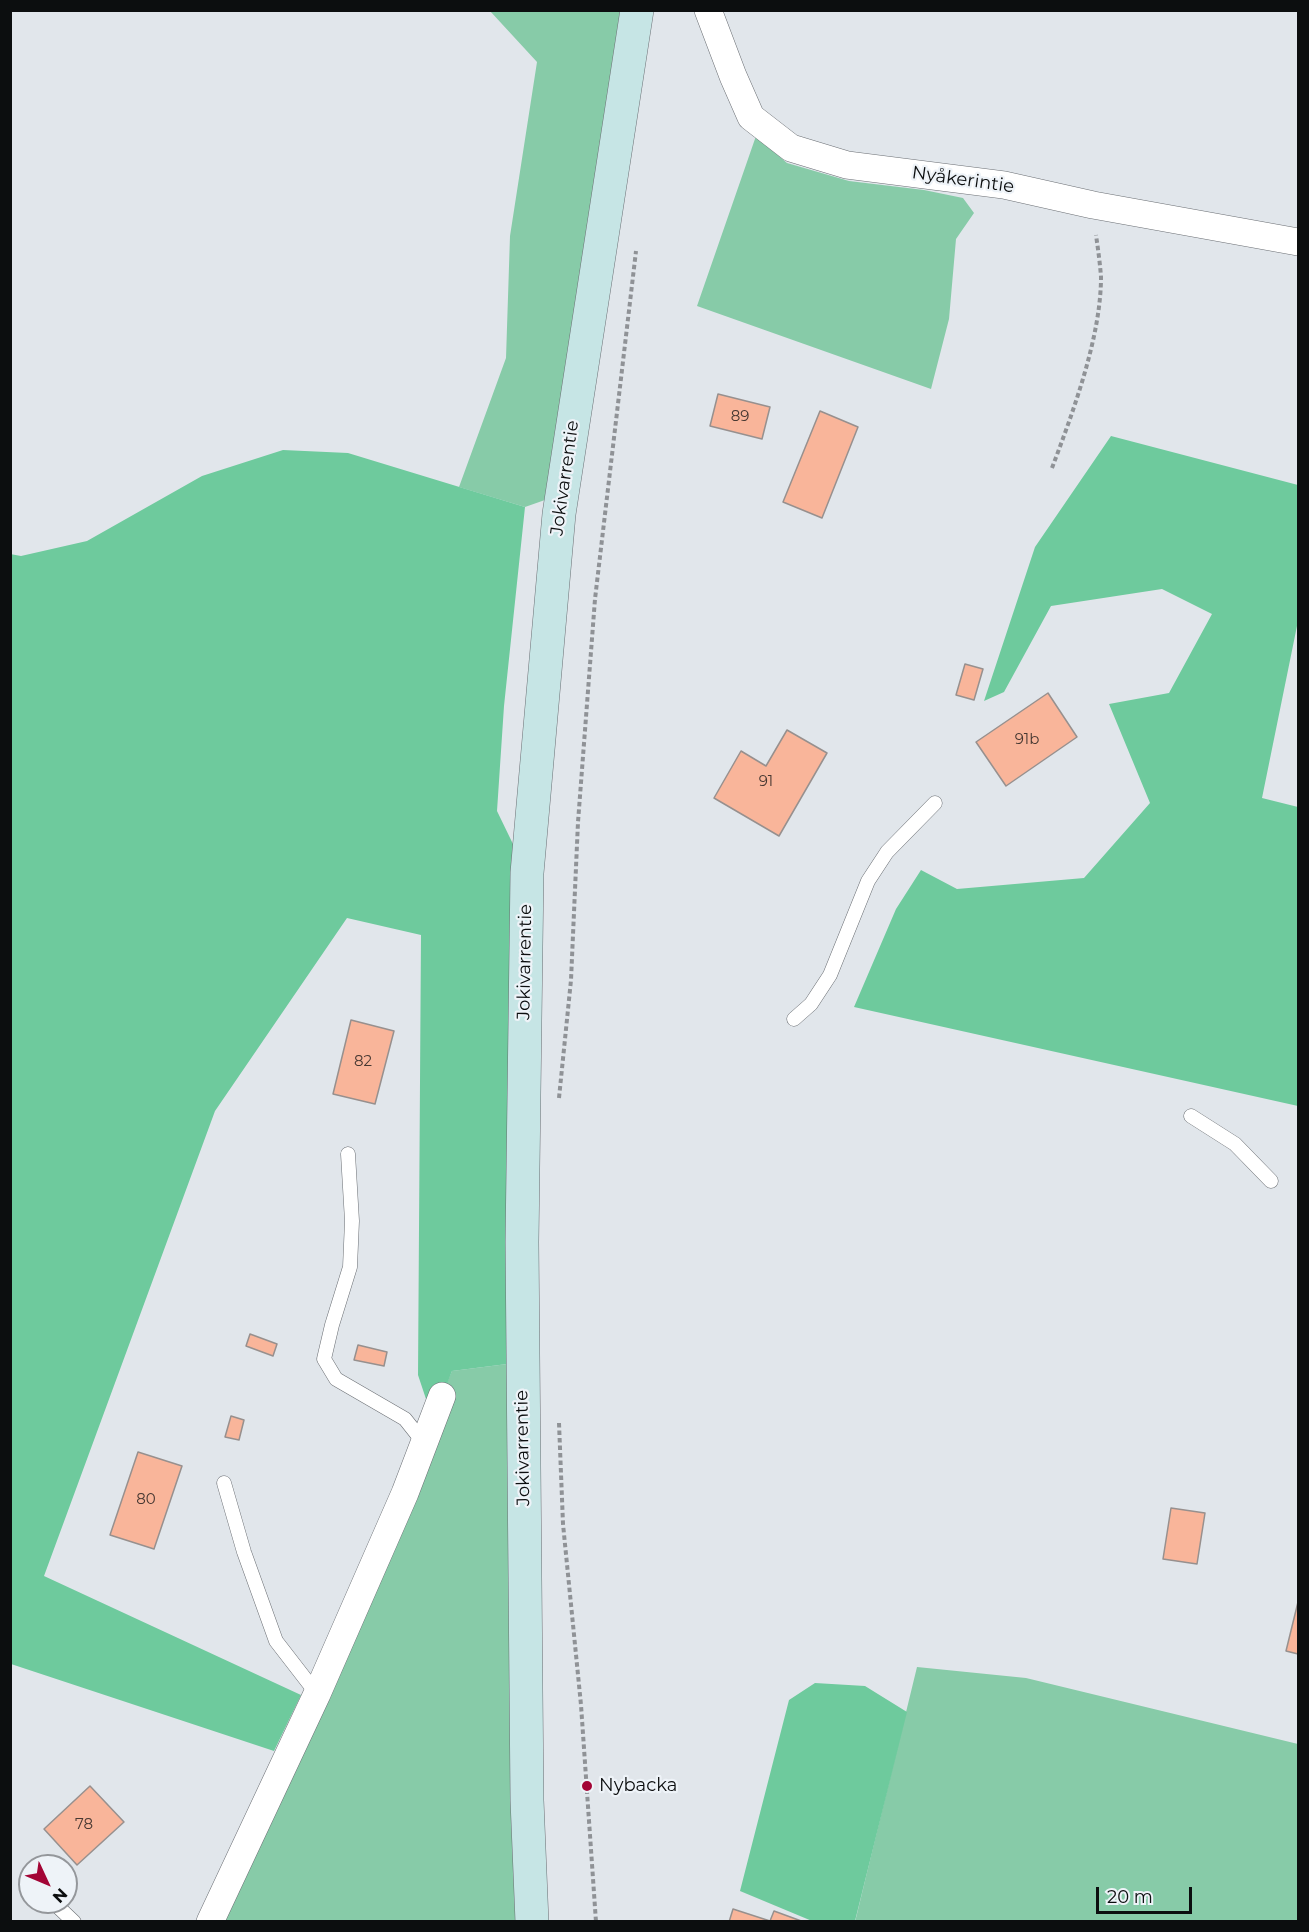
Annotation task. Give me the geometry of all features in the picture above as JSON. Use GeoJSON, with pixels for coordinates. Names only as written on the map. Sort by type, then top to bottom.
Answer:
{"type":"FeatureCollection","features":[{"type":"Feature","properties":{"kind":"street","name":"Jokivarrentie"},"geometry":{"type":"LineString","coordinates":[[531,1922],[527,1800],[522,1242],[527,873],[559,514],[637,10]]}},
{"type":"Feature","properties":{"kind":"street","name":"Nyåkerintie"},"geometry":{"type":"LineString","coordinates":[[708,10],[751,117],[791,148],[847,165],[1004,185],[1093,205],[1299,242]]}},
{"type":"Feature","properties":{"kind":"street"},"geometry":{"type":"LineString","coordinates":[[210,1922],[317,1694],[425,1444],[441,1396]]}},
{"type":"Feature","properties":{"kind":"lane"},"geometry":{"type":"LineString","coordinates":[[794,1018],[811,1004],[830,975],[868,881],[880,862],[935,803]]}},
{"type":"Feature","properties":{"kind":"lane"},"geometry":{"type":"LineString","coordinates":[[1191,1116],[1235,1144],[1271,1181]]}},
{"type":"Feature","properties":{"kind":"lane"},"geometry":{"type":"LineString","coordinates":[[348,1154],[352,1221],[350,1267],[324,1359],[336,1379],[405,1419],[425,1444]]}},
{"type":"Feature","properties":{"kind":"lane"},"geometry":{"type":"LineString","coordinates":[[224,1483],[244,1552],[276,1641],[317,1694]]}},
{"type":"Feature","properties":{"kind":"path"},"geometry":{"type":"LineString","coordinates":[[1052,468],[1074,410],[1096,324],[1101,277],[1093,205]]}},
{"type":"Feature","properties":{"kind":"path"},"geometry":{"type":"LineString","coordinates":[[559,1104],[571,980],[578,822],[595,599],[630,314],[636,243]]}},
{"type":"Feature","properties":{"kind":"path"},"geometry":{"type":"LineString","coordinates":[[561,1446],[563,1524],[581,1704],[596,1922]]}},
{"type":"Feature","properties":{"kind":"green space"},"geometry":{"type":"Polygon","coordinates":[[[490,11],[637,11],[562,494],[525,507],[459,487],[506,358],[510,236],[537,62],[490,11]]]}},
{"type":"Feature","properties":{"kind":"green space"},"geometry":{"type":"Polygon","coordinates":[[[756,136],[787,163],[849,181],[924,190],[963,198],[974,213],[956,239],[949,319],[931,389],[697,306],[756,136]]]}},
{"type":"Feature","properties":{"kind":"green space"},"geometry":{"type":"Polygon","coordinates":[[[1111,436],[1298,485],[1298,621],[1262,798],[1298,807],[1298,1106],[854,1007],[896,909],[921,870],[957,889],[1084,878],[1150,803],[1109,704],[1169,693],[1212,614],[1162,589],[1051,606],[1004,692],[984,701],[1035,547],[1111,436]]]}},
{"type":"Feature","properties":{"kind":"green space"},"geometry":{"type":"Polygon","coordinates":[[[283,450],[348,453],[525,507],[504,706],[497,811],[527,873],[523,1362],[452,1371],[433,1420],[418,1375],[421,935],[347,918],[215,1111],[44,1576],[301,1695],[274,1751],[11,1664],[10,554],[21,556],[87,541],[202,476],[283,450]]]}},
{"type":"Feature","properties":{"kind":"green space"},"geometry":{"type":"Polygon","coordinates":[[[523,1362],[534,1921],[210,1922],[452,1371],[523,1362]]]}},
{"type":"Feature","properties":{"kind":"green space"},"geometry":{"type":"Polygon","coordinates":[[[917,1667],[1026,1678],[1298,1744],[1298,1921],[855,1922],[917,1667]]]}},
{"type":"Feature","properties":{"kind":"green space"},"geometry":{"type":"Polygon","coordinates":[[[815,1683],[865,1686],[907,1712],[855,1921],[812,1921],[740,1891],[789,1700],[815,1683]]]}},
{"type":"Feature","properties":{"kind":"building"},"geometry":{"type":"Polygon","coordinates":[[[718,394],[770,407],[762,439],[710,426],[718,394]]]}},
{"type":"Feature","properties":{"kind":"building"},"geometry":{"type":"Polygon","coordinates":[[[820,411],[858,427],[822,518],[783,502],[820,411]]]}},
{"type":"Feature","properties":{"kind":"building"},"geometry":{"type":"Polygon","coordinates":[[[965,664],[983,669],[974,700],[956,695],[965,664]]]}},
{"type":"Feature","properties":{"kind":"building"},"geometry":{"type":"Polygon","coordinates":[[[1048,693],[1077,737],[1006,786],[976,742],[1048,693]]]}},
{"type":"Feature","properties":{"kind":"building"},"geometry":{"type":"Polygon","coordinates":[[[787,730],[827,753],[779,836],[714,798],[741,751],[766,766],[787,730]]]}},
{"type":"Feature","properties":{"kind":"building"},"geometry":{"type":"Polygon","coordinates":[[[351,1020],[394,1031],[375,1104],[333,1094],[351,1020]]]}},
{"type":"Feature","properties":{"kind":"building"},"geometry":{"type":"Polygon","coordinates":[[[250,1334],[277,1344],[273,1356],[246,1346],[250,1334]]]}},
{"type":"Feature","properties":{"kind":"building"},"geometry":{"type":"Polygon","coordinates":[[[358,1345],[387,1352],[384,1366],[354,1360],[358,1345]]]}},
{"type":"Feature","properties":{"kind":"building"},"geometry":{"type":"Polygon","coordinates":[[[231,1416],[244,1420],[239,1440],[225,1437],[231,1416]]]}},
{"type":"Feature","properties":{"kind":"building"},"geometry":{"type":"Polygon","coordinates":[[[138,1452],[182,1466],[154,1549],[110,1535],[138,1452]]]}},
{"type":"Feature","properties":{"kind":"building"},"geometry":{"type":"Polygon","coordinates":[[[1171,1508],[1205,1513],[1197,1564],[1163,1559],[1171,1508]]]}},
{"type":"Feature","properties":{"kind":"building"},"geometry":{"type":"Polygon","coordinates":[[[1298,1602],[1298,1654],[1286,1651],[1298,1602]]]}},
{"type":"Feature","properties":{"kind":"building"},"geometry":{"type":"Polygon","coordinates":[[[90,1786],[124,1822],[78,1864],[78,1854],[67,1854],[44,1829],[90,1786]]]}},
{"type":"Feature","properties":{"kind":"building"},"geometry":{"type":"Polygon","coordinates":[[[733,1909],[770,1921],[774,1911],[804,1922],[729,1922],[733,1909]]]}},
{"type":"Feature","properties":{"kind":"place","name":"Nybacka"},"geometry":{"type":"Point","coordinates":[587,1786]}}]}
